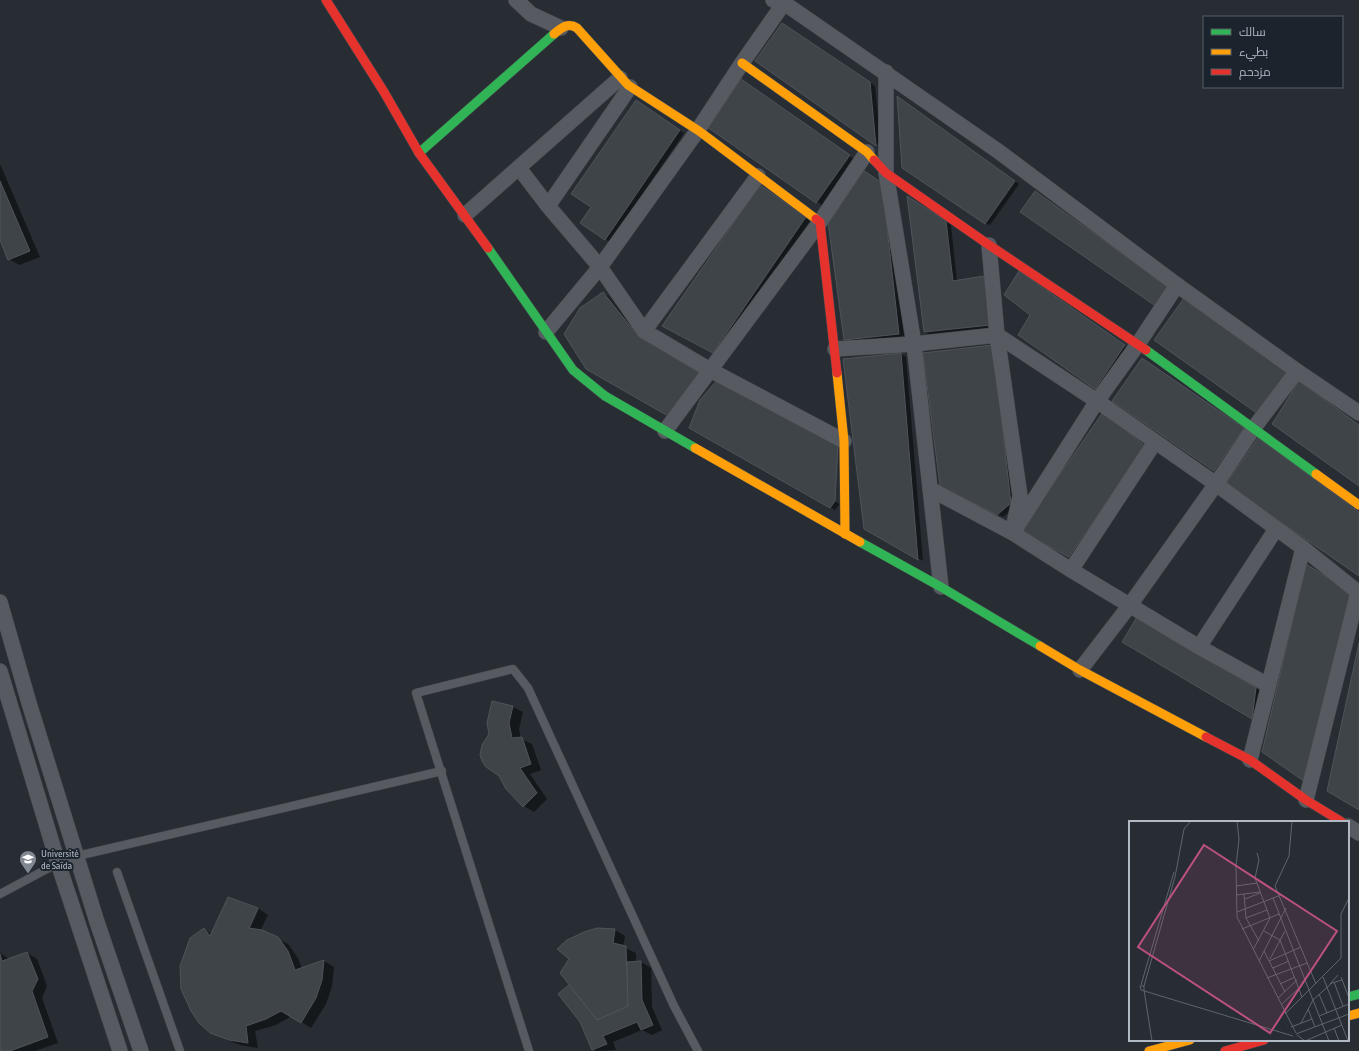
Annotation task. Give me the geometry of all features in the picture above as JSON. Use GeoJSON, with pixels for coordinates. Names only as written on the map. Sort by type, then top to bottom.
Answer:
{"type":"FeatureCollection","features":[{"type":"Feature","properties":{"kind":"street"},"geometry":{"type":"LineString","coordinates":[[326,0],[384,92],[419,153],[465,215],[573,370],[605,396],[845,534],[941,587],[1080,670],[1250,760],[1306,800],[1340,821]]}},
{"type":"Feature","properties":{"kind":"street"},"geometry":{"type":"LineString","coordinates":[[516,0],[531,14],[561,28]]}},
{"type":"Feature","properties":{"kind":"street"},"geometry":{"type":"LineString","coordinates":[[546,332],[600,267],[698,130],[742,63],[779,2],[886,72],[998,151],[1177,285],[1297,371],[1359,413]]}},
{"type":"Feature","properties":{"kind":"street"},"geometry":{"type":"LineString","coordinates":[[419,153],[561,28],[568,25],[573,25],[578,28],[625,83],[698,130],[820,222],[844,441],[845,534]]}},
{"type":"Feature","properties":{"kind":"street"},"geometry":{"type":"LineString","coordinates":[[742,63],[867,152],[886,173],[988,245],[1138,344],[1359,505]]}},
{"type":"Feature","properties":{"kind":"street"},"geometry":{"type":"LineString","coordinates":[[886,72],[886,173],[914,344],[941,587]]}},
{"type":"Feature","properties":{"kind":"street"},"geometry":{"type":"LineString","coordinates":[[465,215],[519,168],[625,83]]}},
{"type":"Feature","properties":{"kind":"street"},"geometry":{"type":"LineString","coordinates":[[548,206],[625,83]]}},
{"type":"Feature","properties":{"kind":"street"},"geometry":{"type":"LineString","coordinates":[[665,431],[820,222],[867,152]]}},
{"type":"Feature","properties":{"kind":"street"},"geometry":{"type":"LineString","coordinates":[[519,168],[548,206],[600,267],[644,331],[710,370],[844,441]]}},
{"type":"Feature","properties":{"kind":"street"},"geometry":{"type":"LineString","coordinates":[[644,331],[758,176]]}},
{"type":"Feature","properties":{"kind":"street"},"geometry":{"type":"LineString","coordinates":[[988,245],[996,335],[1020,496],[1013,533]]}},
{"type":"Feature","properties":{"kind":"street"},"geometry":{"type":"LineString","coordinates":[[1013,533],[1097,401],[1138,344],[1177,285]]}},
{"type":"Feature","properties":{"kind":"street"},"geometry":{"type":"LineString","coordinates":[[835,349],[914,344],[996,335],[1097,401],[1216,484],[1303,548],[1358,592],[1306,800]]}},
{"type":"Feature","properties":{"kind":"street"},"geometry":{"type":"LineString","coordinates":[[1080,670],[1130,605],[1253,429],[1297,371]]}},
{"type":"Feature","properties":{"kind":"street"},"geometry":{"type":"LineString","coordinates":[[1070,570],[1155,442]]}},
{"type":"Feature","properties":{"kind":"street"},"geometry":{"type":"LineString","coordinates":[[930,488],[1013,533],[1070,570],[1199,647],[1268,685]]}},
{"type":"Feature","properties":{"kind":"street"},"geometry":{"type":"LineString","coordinates":[[1199,647],[1276,529]]}},
{"type":"Feature","properties":{"kind":"street"},"geometry":{"type":"LineString","coordinates":[[1250,760],[1303,548]]}},
{"type":"Feature","properties":{"kind":"street"},"geometry":{"type":"LineString","coordinates":[[0,602],[29,703],[97,922],[141,1051]]}},
{"type":"Feature","properties":{"kind":"street"},"geometry":{"type":"LineString","coordinates":[[0,670],[58,863],[120,1051]]}},
{"type":"Feature","properties":{"kind":"street"},"geometry":{"type":"LineString","coordinates":[[1349,827],[1359,833]]}},
{"type":"Feature","properties":{"kind":"street"},"geometry":{"type":"LineString","coordinates":[[1349,997],[1359,994]]}},
{"type":"Feature","properties":{"kind":"street"},"geometry":{"type":"LineString","coordinates":[[1349,1016],[1359,1013]]}},
{"type":"Feature","properties":{"kind":"street"},"geometry":{"type":"LineString","coordinates":[[1149,1051],[1186,1041]]}},
{"type":"Feature","properties":{"kind":"street"},"geometry":{"type":"LineString","coordinates":[[1225,1051],[1260,1041]]}},
{"type":"Feature","properties":{"kind":"lane"},"geometry":{"type":"LineString","coordinates":[[529,1051],[442,771],[416,693],[513,669],[528,688],[674,1006],[698,1051]]}},
{"type":"Feature","properties":{"kind":"lane"},"geometry":{"type":"LineString","coordinates":[[0,894],[58,863],[77,856],[442,771]]}},
{"type":"Feature","properties":{"kind":"lane"},"geometry":{"type":"LineString","coordinates":[[117,872],[180,1051]]}},
{"type":"Feature","properties":{"kind":"building"},"geometry":{"type":"Polygon","coordinates":[[[782,23],[870,82],[876,146],[755,61],[782,23]]]}},
{"type":"Feature","properties":{"kind":"building"},"geometry":{"type":"Polygon","coordinates":[[[741,79],[850,155],[816,203],[707,127],[741,79]]]}},
{"type":"Feature","properties":{"kind":"building"},"geometry":{"type":"Polygon","coordinates":[[[897,96],[1015,181],[985,224],[902,168],[897,96]]]}},
{"type":"Feature","properties":{"kind":"building"},"geometry":{"type":"Polygon","coordinates":[[[636,100],[680,130],[605,240],[580,223],[591,207],[571,194],[636,100]]]}},
{"type":"Feature","properties":{"kind":"building"},"geometry":{"type":"Polygon","coordinates":[[[863,170],[882,183],[899,334],[844,340],[828,222],[863,170]]]}},
{"type":"Feature","properties":{"kind":"building"},"geometry":{"type":"Polygon","coordinates":[[[0,181],[30,251],[8,260],[0,240],[0,181]]]}},
{"type":"Feature","properties":{"kind":"building"},"geometry":{"type":"Polygon","coordinates":[[[760,185],[806,217],[713,353],[662,326],[760,185]]]}},
{"type":"Feature","properties":{"kind":"building"},"geometry":{"type":"Polygon","coordinates":[[[1035,191],[1168,287],[1157,307],[1020,212],[1035,191]]]}},
{"type":"Feature","properties":{"kind":"building"},"geometry":{"type":"Polygon","coordinates":[[[907,196],[946,221],[953,281],[984,276],[991,325],[924,332],[907,196]]]}},
{"type":"Feature","properties":{"kind":"building"},"geometry":{"type":"Polygon","coordinates":[[[1019,271],[1125,345],[1095,389],[1018,335],[1030,315],[1004,295],[1019,271]]]}},
{"type":"Feature","properties":{"kind":"building"},"geometry":{"type":"Polygon","coordinates":[[[603,292],[635,332],[702,369],[668,416],[586,369],[564,334],[580,308],[603,292]]]}},
{"type":"Feature","properties":{"kind":"building"},"geometry":{"type":"Polygon","coordinates":[[[1184,298],[1288,372],[1258,414],[1154,340],[1184,298]]]}},
{"type":"Feature","properties":{"kind":"building"},"geometry":{"type":"Polygon","coordinates":[[[993,345],[1011,503],[997,515],[940,486],[923,353],[993,345]]]}},
{"type":"Feature","properties":{"kind":"building"},"geometry":{"type":"Polygon","coordinates":[[[901,353],[918,560],[864,529],[843,359],[901,353]]]}},
{"type":"Feature","properties":{"kind":"building"},"geometry":{"type":"Polygon","coordinates":[[[1142,358],[1244,428],[1214,471],[1112,401],[1142,358]]]}},
{"type":"Feature","properties":{"kind":"building"},"geometry":{"type":"Polygon","coordinates":[[[719,378],[838,443],[835,501],[830,508],[689,428],[700,400],[719,378]]]}},
{"type":"Feature","properties":{"kind":"building"},"geometry":{"type":"Polygon","coordinates":[[[1299,381],[1359,425],[1359,486],[1272,424],[1299,381]]]}},
{"type":"Feature","properties":{"kind":"building"},"geometry":{"type":"Polygon","coordinates":[[[1103,412],[1145,446],[1069,557],[1021,531],[1103,412]]]}},
{"type":"Feature","properties":{"kind":"building"},"geometry":{"type":"Polygon","coordinates":[[[1258,438],[1359,512],[1359,576],[1226,484],[1258,438]]]}},
{"type":"Feature","properties":{"kind":"building"},"geometry":{"type":"Polygon","coordinates":[[[1306,564],[1350,592],[1308,784],[1262,752],[1306,564]]]}},
{"type":"Feature","properties":{"kind":"building"},"geometry":{"type":"Polygon","coordinates":[[[1137,617],[1256,688],[1252,719],[1122,642],[1137,617]]]}},
{"type":"Feature","properties":{"kind":"building"},"geometry":{"type":"Polygon","coordinates":[[[1359,643],[1359,810],[1327,791],[1359,643]]]}},
{"type":"Feature","properties":{"kind":"building"},"geometry":{"type":"Polygon","coordinates":[[[492,701],[513,706],[509,723],[512,738],[522,737],[531,764],[520,768],[537,793],[523,807],[506,789],[499,776],[486,767],[480,755],[482,745],[489,734],[487,723],[492,701]]]}},
{"type":"Feature","properties":{"kind":"building"},"geometry":{"type":"Polygon","coordinates":[[[228,897],[258,908],[249,928],[262,930],[278,937],[288,951],[295,970],[324,960],[322,980],[316,998],[301,1023],[281,1011],[266,1019],[246,1026],[248,1043],[229,1040],[210,1033],[199,1023],[191,1011],[181,989],[180,966],[190,938],[204,928],[210,936],[228,897]]]}},
{"type":"Feature","properties":{"kind":"building"},"geometry":{"type":"Polygon","coordinates":[[[597,928],[615,929],[613,943],[626,946],[628,1006],[597,1020],[560,973],[569,959],[557,949],[567,940],[597,928]]]}},
{"type":"Feature","properties":{"kind":"building"},"geometry":{"type":"Polygon","coordinates":[[[27,952],[38,979],[32,991],[48,1037],[10,1051],[0,1051],[0,954],[2,961],[27,952]]]}},
{"type":"Feature","properties":{"kind":"building"},"geometry":{"type":"Polygon","coordinates":[[[641,961],[642,1000],[653,1025],[641,1030],[637,1022],[603,1036],[607,1044],[592,1050],[580,1022],[558,994],[569,985],[597,1020],[628,1006],[627,962],[641,961]]]}},
{"type":"Feature","properties":{"kind":"traffic: fast"},"geometry":{"type":"LineString","coordinates":[[419,153],[554,34]]}},
{"type":"Feature","properties":{"kind":"traffic: fast"},"geometry":{"type":"LineString","coordinates":[[488,248],[573,370],[605,396],[695,448]]}},
{"type":"Feature","properties":{"kind":"traffic: fast"},"geometry":{"type":"LineString","coordinates":[[1146,350],[1316,474]]}},
{"type":"Feature","properties":{"kind":"traffic: fast"},"geometry":{"type":"LineString","coordinates":[[860,542],[941,587],[1040,646]]}},
{"type":"Feature","properties":{"kind":"traffic: fast"},"geometry":{"type":"LineString","coordinates":[[1349,997],[1359,994]]}},
{"type":"Feature","properties":{"kind":"traffic: slow"},"geometry":{"type":"LineString","coordinates":[[554,34],[562,28],[568,26],[574,26],[577,28],[628,85],[699,131],[816,219]]}},
{"type":"Feature","properties":{"kind":"traffic: slow"},"geometry":{"type":"LineString","coordinates":[[742,63],[867,152],[874,160]]}},
{"type":"Feature","properties":{"kind":"traffic: slow"},"geometry":{"type":"LineString","coordinates":[[837,373],[844,441],[845,534]]}},
{"type":"Feature","properties":{"kind":"traffic: slow"},"geometry":{"type":"LineString","coordinates":[[695,448],[860,542]]}},
{"type":"Feature","properties":{"kind":"traffic: slow"},"geometry":{"type":"LineString","coordinates":[[1316,474],[1359,505]]}},
{"type":"Feature","properties":{"kind":"traffic: slow"},"geometry":{"type":"LineString","coordinates":[[1040,646],[1080,670],[1206,737]]}},
{"type":"Feature","properties":{"kind":"traffic: slow"},"geometry":{"type":"LineString","coordinates":[[1349,1016],[1359,1013]]}},
{"type":"Feature","properties":{"kind":"traffic: slow"},"geometry":{"type":"LineString","coordinates":[[1149,1051],[1186,1041]]}},
{"type":"Feature","properties":{"kind":"traffic: jam"},"geometry":{"type":"LineString","coordinates":[[326,0],[384,92],[419,153],[488,248]]}},
{"type":"Feature","properties":{"kind":"traffic: jam"},"geometry":{"type":"LineString","coordinates":[[874,160],[886,173],[989,245],[1146,350]]}},
{"type":"Feature","properties":{"kind":"traffic: jam"},"geometry":{"type":"LineString","coordinates":[[816,219],[820,222],[837,373]]}},
{"type":"Feature","properties":{"kind":"traffic: jam"},"geometry":{"type":"LineString","coordinates":[[1206,737],[1250,760],[1306,800],[1340,821]]}},
{"type":"Feature","properties":{"kind":"traffic: jam"},"geometry":{"type":"LineString","coordinates":[[1225,1051],[1260,1041]]}},
{"type":"Feature","properties":{"kind":"place","name":"Université de Saïda"},"geometry":{"type":"Point","coordinates":[28,874]}}]}
